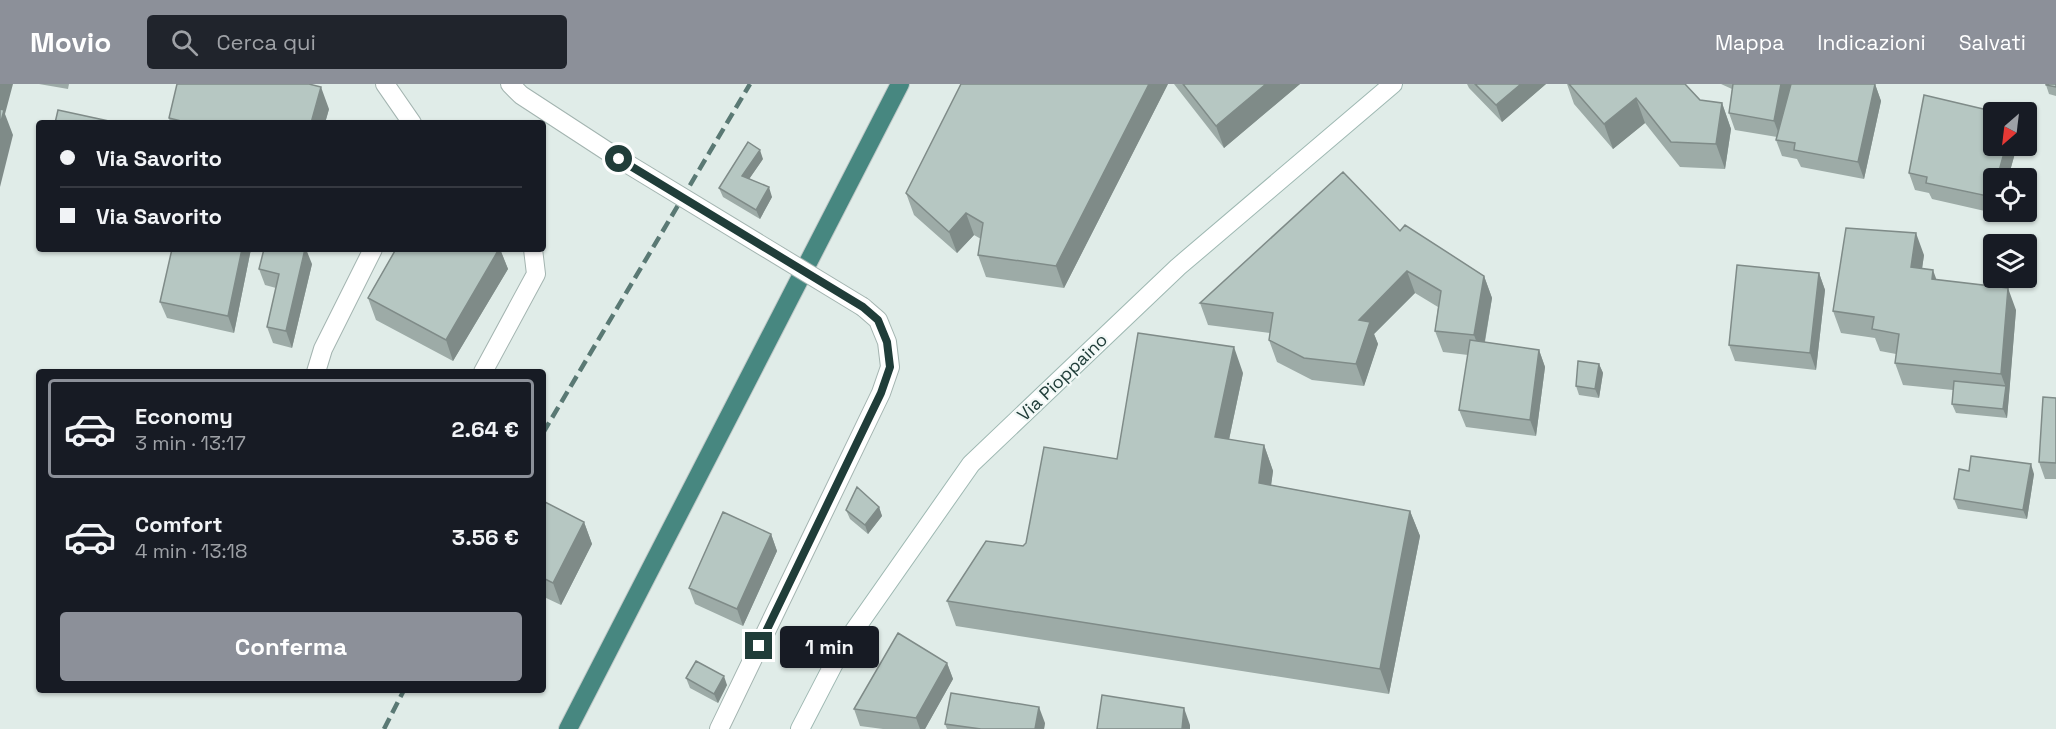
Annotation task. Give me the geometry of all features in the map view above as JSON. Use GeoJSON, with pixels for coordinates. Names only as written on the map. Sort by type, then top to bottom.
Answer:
{"type":"FeatureCollection","features":[{"type":"Feature","properties":{"kind":"highway"},"geometry":{"type":"LineString","coordinates":[[568,729],[900,84]]}},
{"type":"Feature","properties":{"kind":"highway"},"geometry":{"type":"LineString","coordinates":[[558,729],[589,685]]}},
{"type":"Feature","properties":{"kind":"street"},"geometry":{"type":"LineString","coordinates":[[385,84],[410,120]]}},
{"type":"Feature","properties":{"kind":"street"},"geometry":{"type":"LineString","coordinates":[[510,84],[521,95],[613,155],[863,307],[878,320],[887,342],[890,367],[881,393],[719,729]]}},
{"type":"Feature","properties":{"kind":"street","name":"Via Pioppaino"},"geometry":{"type":"LineString","coordinates":[[800,729],[842,648],[971,464],[1178,267],[1393,84]]}},
{"type":"Feature","properties":{"kind":"street"},"geometry":{"type":"LineString","coordinates":[[317,369],[323,349],[372,252]]}},
{"type":"Feature","properties":{"kind":"street"},"geometry":{"type":"LineString","coordinates":[[485,369],[536,274],[533,252]]}},
{"type":"Feature","properties":{"kind":"building"},"geometry":{"type":"Polygon","coordinates":[[[177,84],[309,84],[321,87],[312,120],[177,120],[169,118],[177,84]]]}},
{"type":"Feature","properties":{"kind":"building"},"geometry":{"type":"Polygon","coordinates":[[[961,84],[1149,84],[1056,266],[978,255],[983,223],[966,213],[949,232],[906,193],[961,84]]]}},
{"type":"Feature","properties":{"kind":"building"},"geometry":{"type":"Polygon","coordinates":[[[1183,84],[1266,84],[1216,126],[1183,84]]]}},
{"type":"Feature","properties":{"kind":"building"},"geometry":{"type":"Polygon","coordinates":[[[1475,84],[1521,84],[1496,105],[1475,84]]]}},
{"type":"Feature","properties":{"kind":"building"},"geometry":{"type":"Polygon","coordinates":[[[1569,84],[1685,84],[1700,100],[1722,103],[1716,144],[1671,142],[1636,98],[1604,124],[1569,84]]]}},
{"type":"Feature","properties":{"kind":"building"},"geometry":{"type":"Polygon","coordinates":[[[1733,84],[1781,84],[1774,121],[1729,113],[1733,84]]]}},
{"type":"Feature","properties":{"kind":"building"},"geometry":{"type":"Polygon","coordinates":[[[1791,84],[1875,84],[1858,162],[1794,150],[1795,143],[1776,140],[1791,84]]]}},
{"type":"Feature","properties":{"kind":"building"},"geometry":{"type":"Polygon","coordinates":[[[1924,95],[1983,109],[1983,156],[2003,156],[2000,168],[1983,168],[1983,195],[1926,183],[1927,177],[1909,173],[1924,95]]]}},
{"type":"Feature","properties":{"kind":"building"},"geometry":{"type":"Polygon","coordinates":[[[0,109],[4,110],[0,125],[0,109]]]}},
{"type":"Feature","properties":{"kind":"building"},"geometry":{"type":"Polygon","coordinates":[[[58,110],[104,120],[56,120],[58,110]]]}},
{"type":"Feature","properties":{"kind":"building"},"geometry":{"type":"Polygon","coordinates":[[[748,142],[760,150],[742,176],[769,187],[756,210],[719,188],[748,142]]]}},
{"type":"Feature","properties":{"kind":"building"},"geometry":{"type":"Polygon","coordinates":[[[1343,172],[1400,231],[1405,225],[1484,276],[1474,335],[1435,331],[1441,291],[1407,271],[1359,320],[1370,322],[1356,364],[1304,358],[1269,340],[1273,313],[1200,303],[1343,172]]]}},
{"type":"Feature","properties":{"kind":"building"},"geometry":{"type":"Polygon","coordinates":[[[1846,228],[1916,233],[1911,267],[1933,270],[1932,279],[1983,285],[1983,288],[2008,288],[2001,374],[1895,363],[1899,334],[1872,329],[1874,317],[1833,311],[1846,228]]]}},
{"type":"Feature","properties":{"kind":"building"},"geometry":{"type":"Polygon","coordinates":[[[171,252],[241,252],[228,316],[160,302],[171,252]]]}},
{"type":"Feature","properties":{"kind":"building"},"geometry":{"type":"Polygon","coordinates":[[[263,252],[304,252],[286,331],[267,327],[279,274],[259,269],[263,252]]]}},
{"type":"Feature","properties":{"kind":"building"},"geometry":{"type":"Polygon","coordinates":[[[394,252],[497,252],[446,340],[368,298],[394,252]]]}},
{"type":"Feature","properties":{"kind":"building"},"geometry":{"type":"Polygon","coordinates":[[[1737,265],[1819,273],[1810,353],[1729,345],[1737,265]]]}},
{"type":"Feature","properties":{"kind":"building"},"geometry":{"type":"Polygon","coordinates":[[[1138,333],[1234,347],[1215,437],[1264,445],[1259,483],[1410,511],[1380,669],[947,601],[986,541],[1023,546],[1026,543],[1044,447],[1117,459],[1138,333]]]}},
{"type":"Feature","properties":{"kind":"building"},"geometry":{"type":"Polygon","coordinates":[[[1470,340],[1539,350],[1530,420],[1459,410],[1470,340]]]}},
{"type":"Feature","properties":{"kind":"building"},"geometry":{"type":"Polygon","coordinates":[[[1578,361],[1599,364],[1595,389],[1576,386],[1578,361]]]}},
{"type":"Feature","properties":{"kind":"building"},"geometry":{"type":"Polygon","coordinates":[[[1954,381],[2006,386],[2003,409],[1952,404],[1954,381]]]}},
{"type":"Feature","properties":{"kind":"building"},"geometry":{"type":"Polygon","coordinates":[[[2043,397],[2056,398],[2056,463],[2039,462],[2043,397]]]}},
{"type":"Feature","properties":{"kind":"building"},"geometry":{"type":"Polygon","coordinates":[[[1971,456],[2031,464],[2023,510],[1954,499],[1959,469],[1969,471],[1971,456]]]}},
{"type":"Feature","properties":{"kind":"building"},"geometry":{"type":"Polygon","coordinates":[[[857,487],[879,507],[865,525],[846,510],[857,487]]]}},
{"type":"Feature","properties":{"kind":"building"},"geometry":{"type":"Polygon","coordinates":[[[546,503],[584,522],[553,583],[546,580],[546,503]]]}},
{"type":"Feature","properties":{"kind":"building"},"geometry":{"type":"Polygon","coordinates":[[[723,512],[771,534],[737,609],[689,588],[723,512]]]}},
{"type":"Feature","properties":{"kind":"building"},"geometry":{"type":"Polygon","coordinates":[[[898,633],[947,663],[916,718],[854,709],[898,633]]]}},
{"type":"Feature","properties":{"kind":"building"},"geometry":{"type":"Polygon","coordinates":[[[696,661],[724,676],[714,694],[686,678],[696,661]]]}},
{"type":"Feature","properties":{"kind":"building"},"geometry":{"type":"Polygon","coordinates":[[[951,693],[1039,707],[1035,729],[981,729],[945,724],[951,693]]]}},
{"type":"Feature","properties":{"kind":"building"},"geometry":{"type":"Polygon","coordinates":[[[1102,695],[1184,708],[1182,729],[1097,729],[1102,695]]]}},
{"type":"Feature","properties":{"kind":"railway"},"geometry":{"type":"LineString","coordinates":[[546,428],[750,84]]}},
{"type":"Feature","properties":{"kind":"railway"},"geometry":{"type":"LineString","coordinates":[[384,729],[402,693]]}},
{"type":"Feature","properties":{"kind":"route"},"geometry":{"type":"LineString","coordinates":[[619,159],[863,307],[878,320],[887,342],[890,367],[881,393],[759,646]]}}]}
